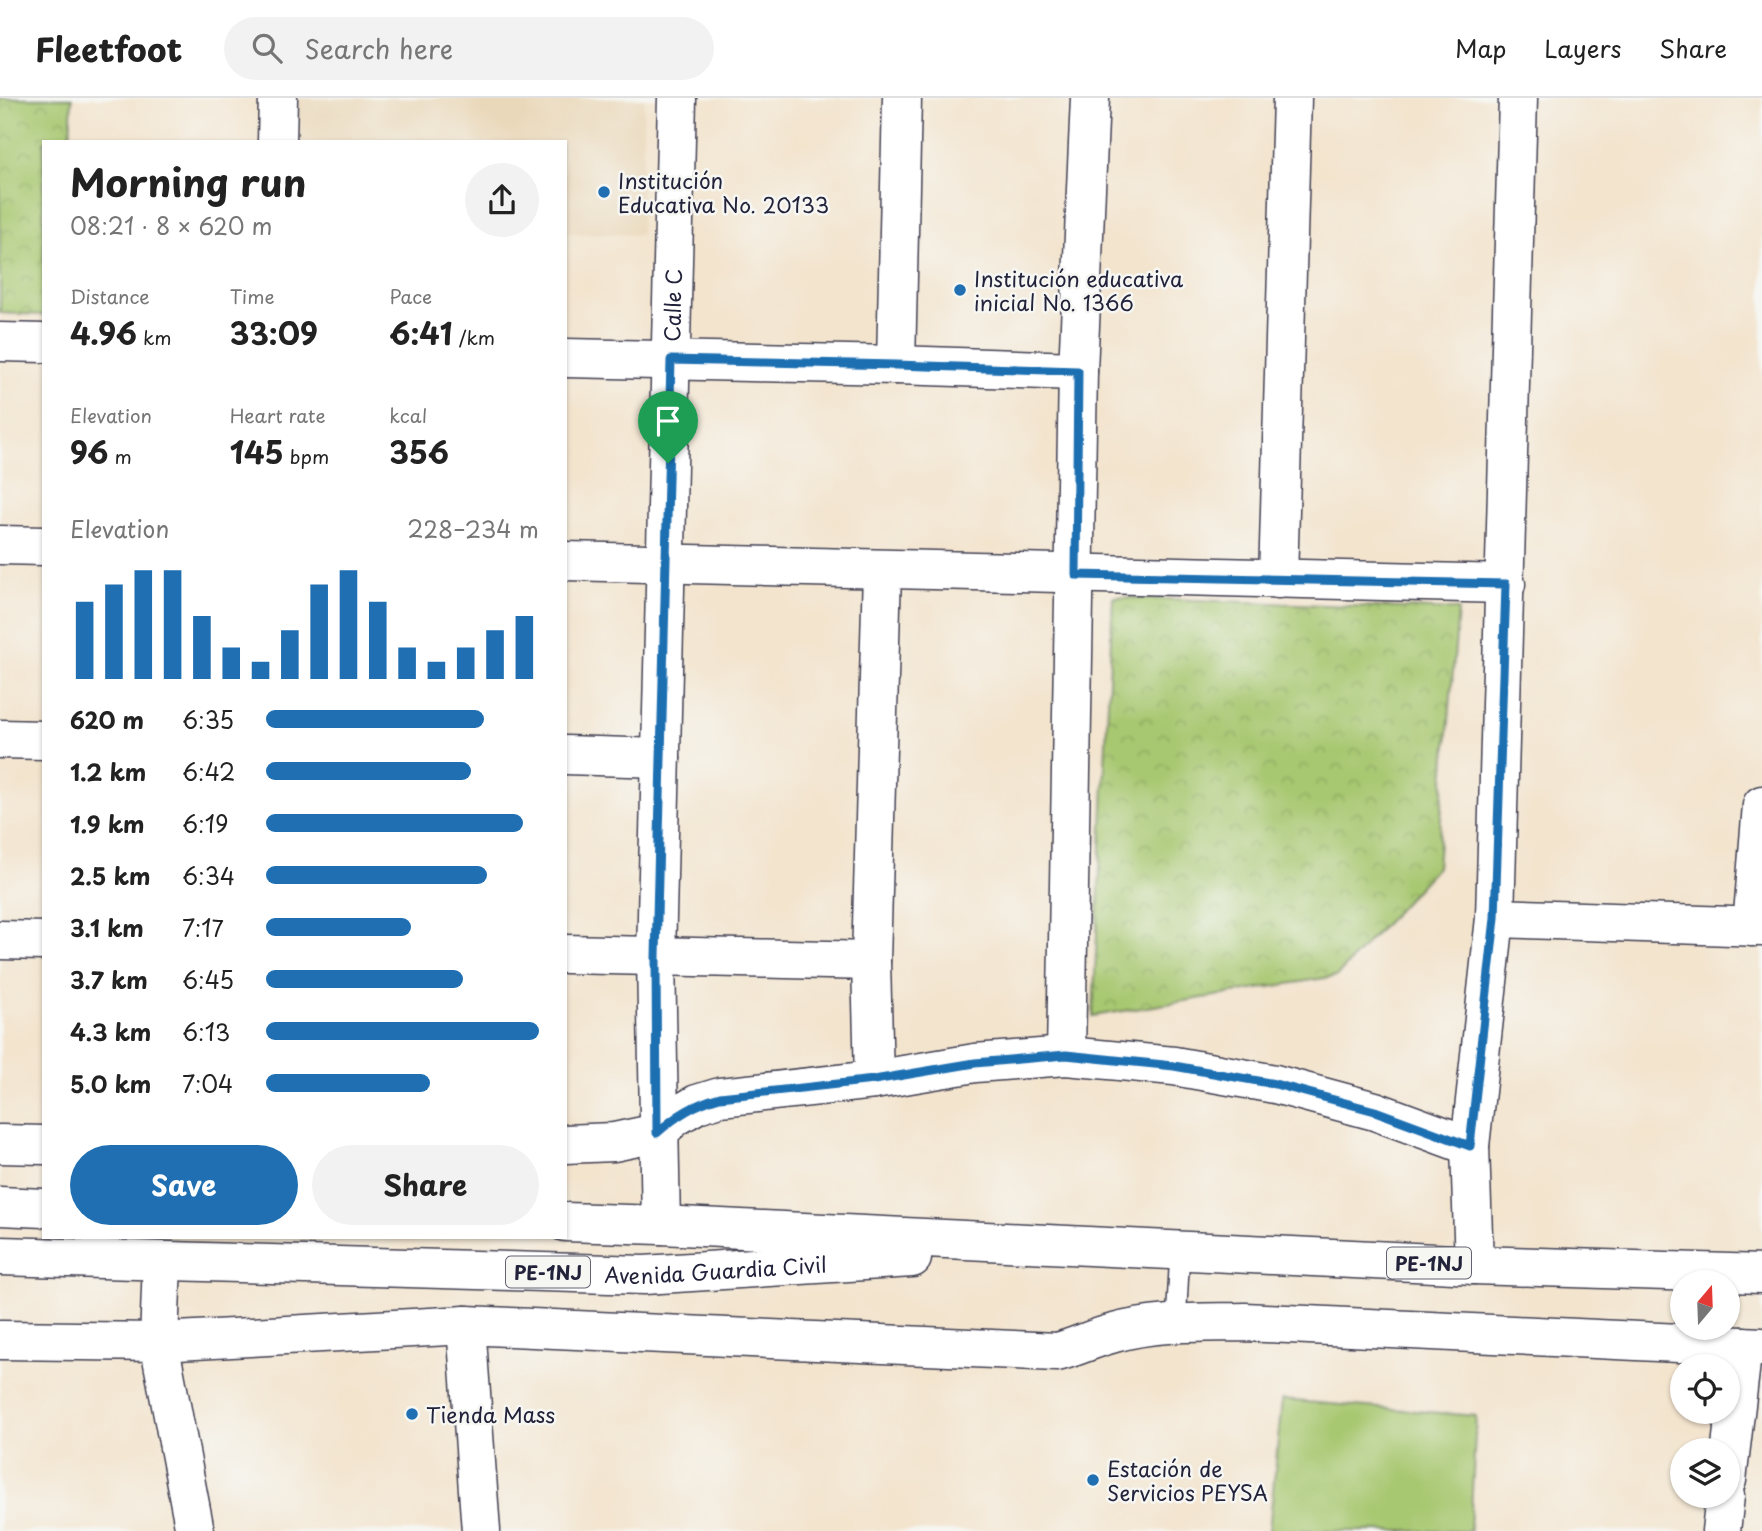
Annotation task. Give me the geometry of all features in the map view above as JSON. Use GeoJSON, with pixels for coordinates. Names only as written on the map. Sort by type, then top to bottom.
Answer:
{"type":"FeatureCollection","features":[{"type":"Feature","properties":{"kind":"main road"},"geometry":{"type":"LineString","coordinates":[[277,140],[278,98]]}},
{"type":"Feature","properties":{"kind":"main road","name":"Calle C"},"geometry":{"type":"LineString","coordinates":[[661,1224],[657,1133],[656,957],[677,98]]}},
{"type":"Feature","properties":{"kind":"main road"},"geometry":{"type":"LineString","coordinates":[[896,365],[902,98]]}},
{"type":"Feature","properties":{"kind":"main road"},"geometry":{"type":"LineString","coordinates":[[1066,1055],[1078,371],[1090,98]]}},
{"type":"Feature","properties":{"kind":"main road"},"geometry":{"type":"LineString","coordinates":[[1278,579],[1292,98]]}},
{"type":"Feature","properties":{"kind":"main road"},"geometry":{"type":"LineString","coordinates":[[1474,1265],[1470,1146],[1495,918],[1518,98]]}},
{"type":"Feature","properties":{"kind":"main road"},"geometry":{"type":"LineString","coordinates":[[0,342],[42,343]]}},
{"type":"Feature","properties":{"kind":"main road"},"geometry":{"type":"LineString","coordinates":[[567,358],[1078,371]]}},
{"type":"Feature","properties":{"kind":"main road"},"geometry":{"type":"LineString","coordinates":[[0,545],[42,546]]}},
{"type":"Feature","properties":{"kind":"main road"},"geometry":{"type":"LineString","coordinates":[[567,561],[882,571],[1506,584]]}},
{"type":"Feature","properties":{"kind":"main road"},"geometry":{"type":"LineString","coordinates":[[874,1080],[871,961],[882,571]]}},
{"type":"Feature","properties":{"kind":"main road"},"geometry":{"type":"LineString","coordinates":[[0,739],[42,740]]}},
{"type":"Feature","properties":{"kind":"main road"},"geometry":{"type":"LineString","coordinates":[[567,755],[661,758]]}},
{"type":"Feature","properties":{"kind":"main road"},"geometry":{"type":"LineString","coordinates":[[1495,918],[1757,927],[1762,805]]}},
{"type":"Feature","properties":{"kind":"main road"},"geometry":{"type":"LineString","coordinates":[[0,940],[42,941]]}},
{"type":"Feature","properties":{"kind":"main road"},"geometry":{"type":"LineString","coordinates":[[567,954],[871,961]]}},
{"type":"Feature","properties":{"kind":"main road"},"geometry":{"type":"LineString","coordinates":[[567,1144],[614,1142],[657,1133],[675,1117],[697,1104],[720,1097],[874,1080],[975,1063],[1066,1055],[1174,1066],[1275,1084],[1375,1111],[1470,1146]]}},
{"type":"Feature","properties":{"kind":"main road"},"geometry":{"type":"LineString","coordinates":[[0,1144],[42,1145]]}},
{"type":"Feature","properties":{"kind":"main road"},"geometry":{"type":"LineString","coordinates":[[0,1206],[42,1208]]}},
{"type":"Feature","properties":{"kind":"main road","name":"Avenida Guardia Civil"},"geometry":{"type":"LineString","coordinates":[[567,1222],[661,1224],[1474,1265],[1762,1273]]}},
{"type":"Feature","properties":{"kind":"main road","name":"Avenida Guardia Civil"},"geometry":{"type":"LineString","coordinates":[[0,1256],[644,1275],[1096,1247]]}},
{"type":"Feature","properties":{"kind":"main road"},"geometry":{"type":"LineString","coordinates":[[162,1261],[159,1342],[195,1531]]}},
{"type":"Feature","properties":{"kind":"main road"},"geometry":{"type":"LineString","coordinates":[[0,1340],[159,1342],[466,1325],[1057,1352],[1114,1333],[1176,1324],[1245,1322],[1752,1347],[1735,1438]]}},
{"type":"Feature","properties":{"kind":"main road"},"geometry":{"type":"LineString","coordinates":[[466,1325],[481,1531]]}},
{"type":"Feature","properties":{"kind":"main road"},"geometry":{"type":"LineString","coordinates":[[1721,1531],[1724,1508]]}},
{"type":"Feature","properties":{"kind":"lane"},"geometry":{"type":"LineString","coordinates":[[1176,1324],[1181,1251]]}},
{"type":"Feature","properties":{"kind":"shaded area"},"geometry":{"type":"Polygon","coordinates":[[[297,98],[644,98],[641,235],[567,233],[567,140],[296,140],[297,98]]]}},
{"type":"Feature","properties":{"kind":"green space"},"geometry":{"type":"Polygon","coordinates":[[[0,98],[72,98],[70,140],[42,140],[42,315],[0,313],[0,98]]]}},
{"type":"Feature","properties":{"kind":"green space"},"geometry":{"type":"Polygon","coordinates":[[[1113,597],[1458,610],[1437,867],[1337,976],[1093,1016],[1113,597]]]}},
{"type":"Feature","properties":{"kind":"green space"},"geometry":{"type":"Polygon","coordinates":[[[1282,1400],[1476,1416],[1470,1531],[1269,1531],[1282,1400]]]}},
{"type":"Feature","properties":{"kind":"place","name":"Institución Educativa No. 20133"},"geometry":{"type":"Point","coordinates":[604,192]}},
{"type":"Feature","properties":{"kind":"place","name":"Institución educativa inicial No. 1366"},"geometry":{"type":"Point","coordinates":[960,290]}},
{"type":"Feature","properties":{"kind":"place","name":"Tienda Mass"},"geometry":{"type":"Point","coordinates":[412,1414]}},
{"type":"Feature","properties":{"kind":"place","name":"Estación de Servicios PEYSA"},"geometry":{"type":"Point","coordinates":[1093,1480]}},
{"type":"Feature","properties":{"kind":"route"},"geometry":{"type":"LineString","coordinates":[[671,360],[1078,371],[1076,575],[1506,584],[1495,918],[1470,1146],[1375,1111],[1275,1084],[1174,1066],[1066,1055],[975,1063],[874,1080],[720,1097],[697,1104],[675,1117],[657,1133],[656,957],[668,463],[671,360]]}}]}
